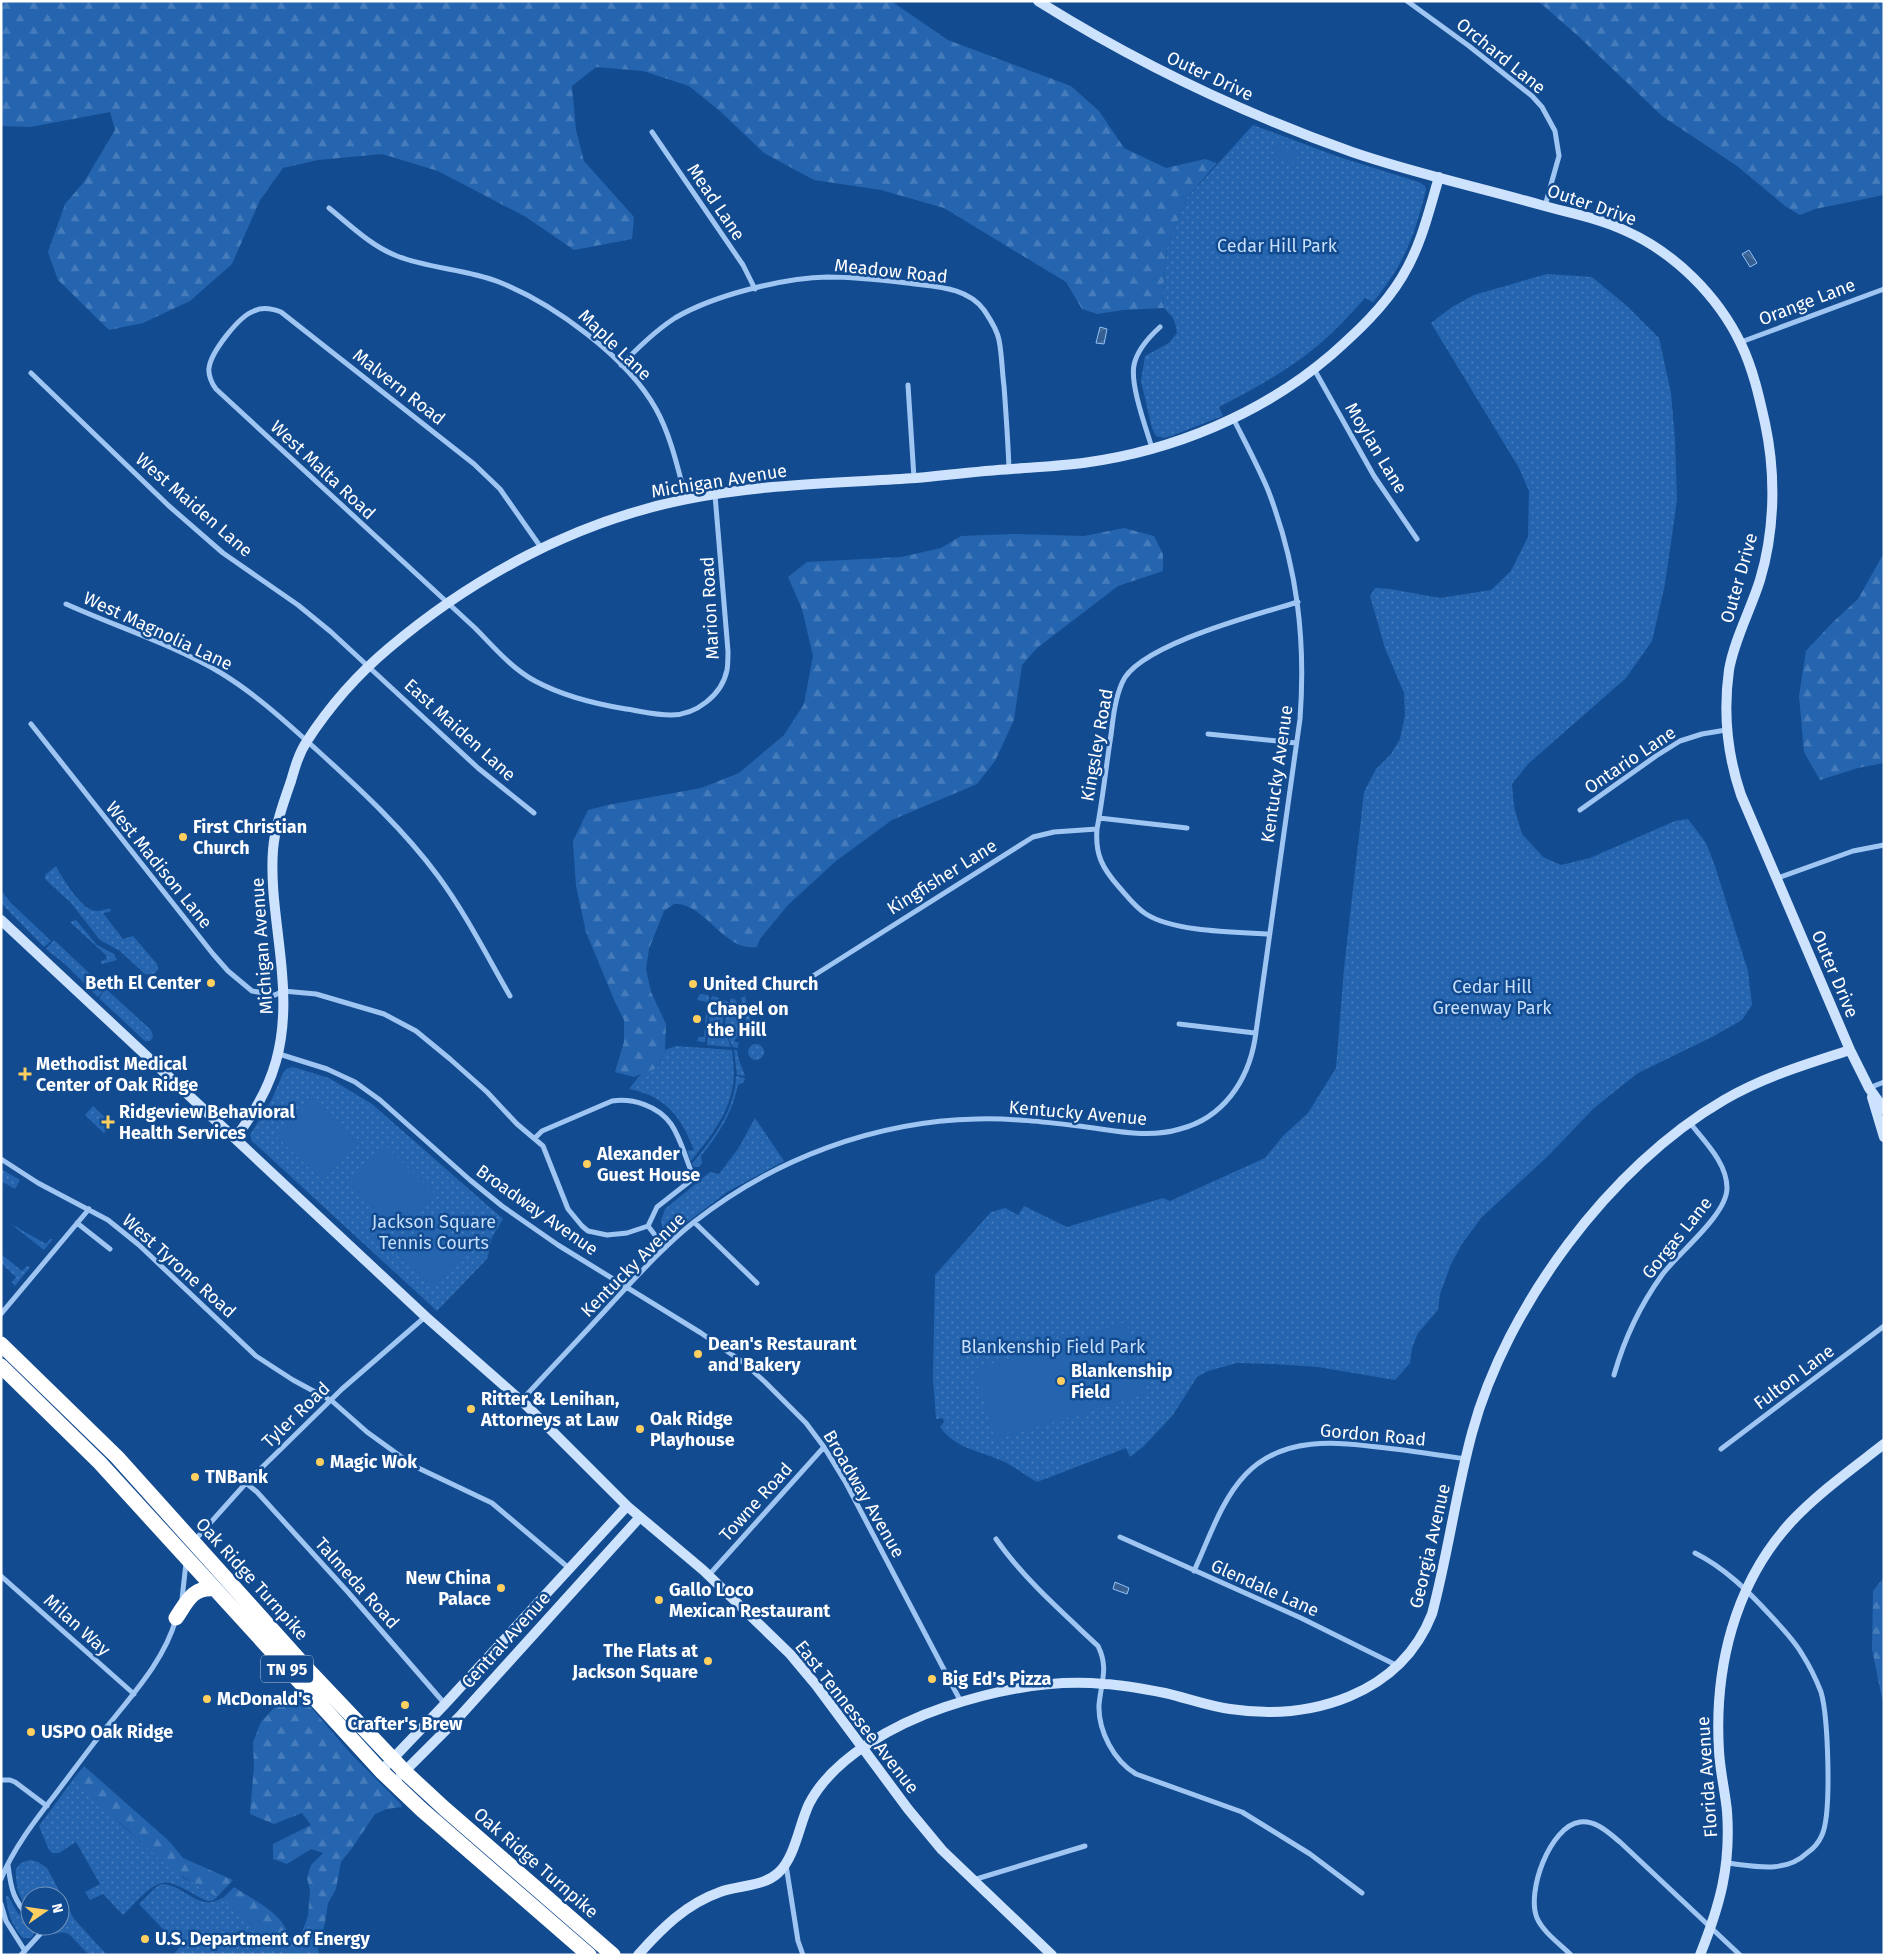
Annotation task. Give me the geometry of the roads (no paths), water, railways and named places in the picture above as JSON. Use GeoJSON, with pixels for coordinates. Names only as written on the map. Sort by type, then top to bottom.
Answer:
{"type":"FeatureCollection","features":[{"type":"Feature","properties":{"kind":"highway","name":"Oak Ridge Turnpike"},"geometry":{"type":"LineString","coordinates":[[7,1349],[117,1457],[337,1700],[405,1772],[614,1955]]}},
{"type":"Feature","properties":{"kind":"highway","name":"Oak Ridge Turnpike"},"geometry":{"type":"LineString","coordinates":[[1,1366],[100,1463],[381,1771],[422,1810],[589,1955]]}},
{"type":"Feature","properties":{"kind":"highway"},"geometry":{"type":"LineString","coordinates":[[187,1557],[193,1542]]}},
{"type":"Feature","properties":{"kind":"highway"},"geometry":{"type":"LineString","coordinates":[[176,1618],[194,1593],[204,1588],[214,1589]]}},
{"type":"Feature","properties":{"kind":"street","name":"Outer Drive"},"geometry":{"type":"LineString","coordinates":[[1038,1],[1151,67],[1266,120],[1353,152],[1603,222],[1626,231],[1657,248],[1699,284],[1723,314],[1740,343],[1757,387],[1768,438],[1772,480],[1772,512],[1761,576],[1731,663],[1727,694],[1726,730],[1731,763],[1740,791],[1850,1050],[1869,1088],[1884,1109]]}},
{"type":"Feature","properties":{"kind":"street","name":"Orchard Lane"},"geometry":{"type":"LineString","coordinates":[[1407,1],[1469,46],[1532,96],[1542,107],[1555,131],[1559,156],[1545,206]]}},
{"type":"Feature","properties":{"kind":"street","name":"Mead Lane"},"geometry":{"type":"LineString","coordinates":[[652,132],[743,265],[755,289]]}},
{"type":"Feature","properties":{"kind":"street","name":"Michigan Avenue"},"geometry":{"type":"LineString","coordinates":[[235,1138],[258,1108],[267,1090],[279,1054],[283,1026],[283,991],[274,900],[273,851],[281,807],[297,760],[307,741],[347,690],[386,651],[447,603],[508,566],[581,531],[622,516],[686,499],[780,486],[914,478],[1079,464],[1152,449],[1233,418],[1271,398],[1314,370],[1357,331],[1383,304],[1402,278],[1420,241],[1439,177]]}},
{"type":"Feature","properties":{"kind":"street","name":"Maple Lane"},"geometry":{"type":"LineString","coordinates":[[329,208],[373,243],[396,255],[414,261],[478,275],[500,283],[538,301],[582,329],[621,365],[656,408],[668,439],[686,499]]}},
{"type":"Feature","properties":{"kind":"street","name":"Meadow Road"},"geometry":{"type":"LineString","coordinates":[[621,365],[643,342],[675,318],[707,304],[755,289],[826,277],[866,278],[946,288],[962,293],[974,301],[982,308],[995,328],[999,340],[1010,469]]}},
{"type":"Feature","properties":{"kind":"street","name":"Orange Lane"},"geometry":{"type":"LineString","coordinates":[[1740,343],[1884,288]]}},
{"type":"Feature","properties":{"kind":"street","name":"Malvern Road"},"geometry":{"type":"LineString","coordinates":[[219,345],[254,310],[272,309],[281,312],[474,464],[494,482],[542,549]]}},
{"type":"Feature","properties":{"kind":"street"},"geometry":{"type":"LineString","coordinates":[[1152,449],[1134,381],[1134,365],[1140,351],[1160,327]]}},
{"type":"Feature","properties":{"kind":"street","name":"West Malta Road"},"geometry":{"type":"LineString","coordinates":[[219,345],[209,368],[216,389],[519,670],[534,680],[562,693],[607,705],[672,715],[698,707]]}},
{"type":"Feature","properties":{"kind":"street","name":"Moylan Lane"},"geometry":{"type":"LineString","coordinates":[[1314,370],[1374,476],[1417,539]]}},
{"type":"Feature","properties":{"kind":"street","name":"West Maiden Lane"},"geometry":{"type":"LineString","coordinates":[[32,374],[169,506],[223,553],[298,605],[332,632],[370,667]]}},
{"type":"Feature","properties":{"kind":"street"},"geometry":{"type":"LineString","coordinates":[[908,385],[914,478]]}},
{"type":"Feature","properties":{"kind":"street","name":"Kentucky Avenue"},"geometry":{"type":"LineString","coordinates":[[521,1401],[626,1288],[665,1248],[694,1222],[732,1195],[786,1165],[851,1140],[896,1128],[950,1120],[1004,1119],[1144,1134],[1164,1133],[1182,1129],[1212,1114],[1220,1109],[1236,1089],[1245,1074],[1252,1054],[1256,1033],[1296,743],[1302,683],[1298,602],[1288,550],[1271,500],[1233,418]]}},
{"type":"Feature","properties":{"kind":"street","name":"Marion Road"},"geometry":{"type":"LineString","coordinates":[[698,707],[712,697],[719,688],[727,670],[726,616],[714,495]]}},
{"type":"Feature","properties":{"kind":"street","name":"Kingsley Road"},"geometry":{"type":"LineString","coordinates":[[1269,934],[1179,925],[1157,920],[1146,914],[1137,907],[1114,881],[1099,858],[1096,844],[1097,829],[1114,715],[1121,683],[1130,670],[1140,662],[1201,632],[1298,602]]}},
{"type":"Feature","properties":{"kind":"street","name":"West Magnolia Lane"},"geometry":{"type":"LineString","coordinates":[[66,604],[163,645],[219,672],[251,692],[307,741],[392,822],[439,877],[464,914],[510,996]]}},
{"type":"Feature","properties":{"kind":"street","name":"East Maiden Lane"},"geometry":{"type":"LineString","coordinates":[[370,667],[478,768],[534,812]]}},
{"type":"Feature","properties":{"kind":"street","name":"West Madison Lane"},"geometry":{"type":"LineString","coordinates":[[31,724],[142,868],[228,971],[252,991],[275,995],[283,991],[316,994],[384,1014],[416,1031],[487,1092],[517,1124],[535,1138]]}},
{"type":"Feature","properties":{"kind":"street","name":"Ontario Lane"},"geometry":{"type":"LineString","coordinates":[[1580,810],[1680,741],[1702,734],[1726,730]]}},
{"type":"Feature","properties":{"kind":"street"},"geometry":{"type":"LineString","coordinates":[[1208,734],[1296,743]]}},
{"type":"Feature","properties":{"kind":"street"},"geometry":{"type":"LineString","coordinates":[[1099,818],[1187,828]]}},
{"type":"Feature","properties":{"kind":"street","name":"Kingfisher Lane"},"geometry":{"type":"LineString","coordinates":[[813,976],[1033,837],[1054,832],[1097,829]]}},
{"type":"Feature","properties":{"kind":"street"},"geometry":{"type":"LineString","coordinates":[[1778,878],[1853,851],[1884,845]]}},
{"type":"Feature","properties":{"kind":"street","name":"East Tennessee Avenue"},"geometry":{"type":"LineString","coordinates":[[1,920],[426,1316],[521,1401],[627,1506],[709,1576],[790,1654],[816,1685],[908,1809],[942,1850],[1052,1955]]}},
{"type":"Feature","properties":{"kind":"street"},"geometry":{"type":"LineString","coordinates":[[1179,1024],[1256,1033]]}},
{"type":"Feature","properties":{"kind":"street","name":"Georgia Avenue"},"geometry":{"type":"LineString","coordinates":[[786,1865],[803,1819],[814,1796],[838,1767],[863,1748],[913,1719],[961,1702],[990,1693],[1045,1685],[1102,1683],[1166,1693],[1229,1709],[1277,1712],[1328,1704],[1354,1695],[1388,1675],[1417,1643],[1432,1614],[1472,1433],[1494,1368],[1521,1316],[1560,1255],[1614,1190],[1661,1146],[1690,1123],[1722,1101],[1757,1082],[1850,1050]]}},
{"type":"Feature","properties":{"kind":"street","name":"Broadway Avenue"},"geometry":{"type":"LineString","coordinates":[[279,1054],[327,1069],[355,1082],[380,1100],[502,1206],[558,1245],[701,1333],[744,1363],[781,1397],[806,1423],[824,1447],[846,1483],[961,1702]]}},
{"type":"Feature","properties":{"kind":"street"},"geometry":{"type":"LineString","coordinates":[[1884,1082],[1869,1088],[1884,1137]]}},
{"type":"Feature","properties":{"kind":"street"},"geometry":{"type":"LineString","coordinates":[[631,1100],[651,1108],[670,1123],[694,1178],[657,1207],[648,1226],[627,1233],[607,1235],[588,1231],[568,1209],[543,1146],[535,1138],[542,1131],[612,1101],[631,1100]]}},
{"type":"Feature","properties":{"kind":"street","name":"Gorgas Lane"},"geometry":{"type":"LineString","coordinates":[[1614,1375],[1619,1357],[1654,1288],[1673,1261],[1716,1215],[1725,1199],[1727,1180],[1721,1164],[1690,1123]]}},
{"type":"Feature","properties":{"kind":"street","name":"West Tyrone Road"},"geometry":{"type":"LineString","coordinates":[[1,1159],[38,1183],[89,1209],[125,1232],[256,1356],[293,1380],[332,1401],[367,1432],[414,1466],[492,1503],[570,1569]]}},
{"type":"Feature","properties":{"kind":"street"},"geometry":{"type":"LineString","coordinates":[[1,1314],[89,1209]]}},
{"type":"Feature","properties":{"kind":"street"},"geometry":{"type":"LineString","coordinates":[[694,1222],[757,1283]]}},
{"type":"Feature","properties":{"kind":"street"},"geometry":{"type":"LineString","coordinates":[[77,1223],[110,1249]]}},
{"type":"Feature","properties":{"kind":"street"},"geometry":{"type":"LineString","coordinates":[[648,1226],[665,1248]]}},
{"type":"Feature","properties":{"kind":"street","name":"Tyler Road"},"geometry":{"type":"LineString","coordinates":[[193,1542],[246,1483],[332,1401],[342,1389],[426,1316]]}},
{"type":"Feature","properties":{"kind":"street","name":"Fulton Lane"},"geometry":{"type":"LineString","coordinates":[[1720,1449],[1884,1326]]}},
{"type":"Feature","properties":{"kind":"street"},"geometry":{"type":"LineString","coordinates":[[1,1366],[7,1349]]}},
{"type":"Feature","properties":{"kind":"street","name":"Gordon Road"},"geometry":{"type":"LineString","coordinates":[[1194,1572],[1224,1507],[1234,1490],[1247,1473],[1272,1454],[1311,1443],[1336,1443],[1466,1459]]}},
{"type":"Feature","properties":{"kind":"street","name":"Florida Avenue"},"geometry":{"type":"LineString","coordinates":[[1700,1955],[1720,1904],[1727,1863],[1727,1810],[1719,1753],[1718,1716],[1724,1664],[1734,1623],[1746,1589],[1755,1570],[1791,1522],[1822,1494],[1884,1444]]}},
{"type":"Feature","properties":{"kind":"street","name":"Towne Road"},"geometry":{"type":"LineString","coordinates":[[709,1576],[824,1447]]}},
{"type":"Feature","properties":{"kind":"street","name":"Talmeda Road"},"geometry":{"type":"LineString","coordinates":[[246,1483],[257,1492],[347,1591],[445,1704]]}},
{"type":"Feature","properties":{"kind":"street","name":"Central Avenue"},"geometry":{"type":"LineString","coordinates":[[381,1771],[627,1506]]}},
{"type":"Feature","properties":{"kind":"street","name":"Central Avenue"},"geometry":{"type":"LineString","coordinates":[[394,1783],[459,1717],[640,1517]]}},
{"type":"Feature","properties":{"kind":"street"},"geometry":{"type":"LineString","coordinates":[[605,1530],[618,1542]]}},
{"type":"Feature","properties":{"kind":"street","name":"Glendale Lane"},"geometry":{"type":"LineString","coordinates":[[1120,1537],[1194,1572],[1303,1619],[1398,1666]]}},
{"type":"Feature","properties":{"kind":"street"},"geometry":{"type":"LineString","coordinates":[[996,1538],[1028,1579],[1098,1646],[1105,1666],[1099,1708],[1104,1730],[1112,1750],[1128,1769],[1136,1774],[1242,1812],[1310,1854],[1362,1893]]}},
{"type":"Feature","properties":{"kind":"street"},"geometry":{"type":"LineString","coordinates":[[1695,1553],[1714,1563],[1746,1589],[1786,1633],[1802,1653],[1821,1692],[1825,1714],[1828,1800],[1826,1822],[1822,1836],[1807,1854],[1782,1866],[1766,1868],[1727,1863]]}},
{"type":"Feature","properties":{"kind":"street"},"geometry":{"type":"LineString","coordinates":[[1,1879],[12,1855],[47,1806],[154,1667],[171,1635],[183,1596],[187,1557]]}},
{"type":"Feature","properties":{"kind":"street"},"geometry":{"type":"LineString","coordinates":[[570,1569],[582,1581]]}},
{"type":"Feature","properties":{"kind":"street","name":"Milan Way"},"geometry":{"type":"LineString","coordinates":[[1,1576],[134,1694]]}},
{"type":"Feature","properties":{"kind":"street"},"geometry":{"type":"LineString","coordinates":[[491,1654],[505,1665]]}},
{"type":"Feature","properties":{"kind":"street"},"geometry":{"type":"LineString","coordinates":[[445,1704],[459,1717]]}},
{"type":"Feature","properties":{"kind":"street"},"geometry":{"type":"LineString","coordinates":[[1,1780],[15,1782],[47,1806]]}},
{"type":"Feature","properties":{"kind":"street"},"geometry":{"type":"LineString","coordinates":[[1571,1955],[1538,1921],[1534,1904],[1536,1884],[1544,1860],[1556,1838],[1567,1827],[1580,1822],[1593,1823],[1605,1829],[1740,1955]]}},
{"type":"Feature","properties":{"kind":"street"},"geometry":{"type":"LineString","coordinates":[[972,1880],[1085,1846]]}},
{"type":"Feature","properties":{"kind":"street"},"geometry":{"type":"LineString","coordinates":[[1,1865],[8,1865]]}},
{"type":"Feature","properties":{"kind":"street"},"geometry":{"type":"LineString","coordinates":[[8,1865],[14,1897],[20,1907]]}},
{"type":"Feature","properties":{"kind":"street"},"geometry":{"type":"LineString","coordinates":[[638,1955],[676,1916],[690,1906],[722,1891],[770,1879],[786,1865]]}},
{"type":"Feature","properties":{"kind":"street"},"geometry":{"type":"LineString","coordinates":[[786,1865],[798,1941],[803,1955]]}},
{"type":"Feature","properties":{"kind":"street"},"geometry":{"type":"LineString","coordinates":[[1,1904],[6,1921],[23,1953],[38,1936]]}},
{"type":"Feature","properties":{"kind":"water"},"geometry":{"type":"Polygon","coordinates":[[[1749,250],[1757,263],[1750,267],[1742,254],[1749,250]]]}},
{"type":"Feature","properties":{"kind":"water"},"geometry":{"type":"Polygon","coordinates":[[[1100,327],[1107,329],[1104,344],[1096,343],[1100,327]]]}},
{"type":"Feature","properties":{"kind":"water"},"geometry":{"type":"Polygon","coordinates":[[[1115,1582],[1129,1588],[1127,1594],[1113,1589],[1115,1582]]]}},
{"type":"Feature","properties":{"kind":"place","name":"First Christian Church"},"geometry":{"type":"Point","coordinates":[183,837]}},
{"type":"Feature","properties":{"kind":"place","name":"Beth El Center"},"geometry":{"type":"Point","coordinates":[211,983]}},
{"type":"Feature","properties":{"kind":"place","name":"United Church"},"geometry":{"type":"Point","coordinates":[693,984]}},
{"type":"Feature","properties":{"kind":"place","name":"Chapel on the Hill"},"geometry":{"type":"Point","coordinates":[697,1019]}},
{"type":"Feature","properties":{"kind":"place","name":"Methodist Medical Center of Oak Ridge"},"geometry":{"type":"Point","coordinates":[25,1074]}},
{"type":"Feature","properties":{"kind":"place","name":"Ridgeview Behavioral Health Services"},"geometry":{"type":"Point","coordinates":[108,1122]}},
{"type":"Feature","properties":{"kind":"place","name":"Alexander Guest House"},"geometry":{"type":"Point","coordinates":[587,1164]}},
{"type":"Feature","properties":{"kind":"place","name":"Dean's Restaurant and Bakery"},"geometry":{"type":"Point","coordinates":[698,1354]}},
{"type":"Feature","properties":{"kind":"place","name":"Blankenship Field"},"geometry":{"type":"Point","coordinates":[1061,1381]}},
{"type":"Feature","properties":{"kind":"place","name":"Ritter & Lenihan, Attorneys at Law"},"geometry":{"type":"Point","coordinates":[471,1409]}},
{"type":"Feature","properties":{"kind":"place","name":"Oak Ridge Playhouse"},"geometry":{"type":"Point","coordinates":[640,1429]}},
{"type":"Feature","properties":{"kind":"place","name":"Magic Wok"},"geometry":{"type":"Point","coordinates":[320,1462]}},
{"type":"Feature","properties":{"kind":"place","name":"TNBank"},"geometry":{"type":"Point","coordinates":[195,1477]}},
{"type":"Feature","properties":{"kind":"place","name":"New China Palace"},"geometry":{"type":"Point","coordinates":[501,1588]}},
{"type":"Feature","properties":{"kind":"place","name":"Gallo Loco Mexican Restaurant"},"geometry":{"type":"Point","coordinates":[659,1600]}},
{"type":"Feature","properties":{"kind":"place","name":"The Flats at Jackson Square"},"geometry":{"type":"Point","coordinates":[708,1661]}},
{"type":"Feature","properties":{"kind":"place","name":"Big Ed's Pizza"},"geometry":{"type":"Point","coordinates":[932,1679]}},
{"type":"Feature","properties":{"kind":"place","name":"McDonald's"},"geometry":{"type":"Point","coordinates":[207,1699]}},
{"type":"Feature","properties":{"kind":"place","name":"Crafter's Brew"},"geometry":{"type":"Point","coordinates":[405,1705]}},
{"type":"Feature","properties":{"kind":"place","name":"USPO Oak Ridge"},"geometry":{"type":"Point","coordinates":[31,1732]}},
{"type":"Feature","properties":{"kind":"place","name":"U.S. Department of Energy"},"geometry":{"type":"Point","coordinates":[145,1939]}},
{"type":"Feature","properties":{"kind":"park label","name":"Cedar Hill Park"},"geometry":{"type":"Point","coordinates":[1277,246]}},
{"type":"Feature","properties":{"kind":"park label","name":"Cedar Hill Greenway Park"},"geometry":{"type":"Point","coordinates":[1492,998]}},
{"type":"Feature","properties":{"kind":"park label","name":"Jackson Square Tennis Courts"},"geometry":{"type":"Point","coordinates":[434,1232]}},
{"type":"Feature","properties":{"kind":"park label","name":"Blankenship Field Park"},"geometry":{"type":"Point","coordinates":[1053,1347]}}]}
